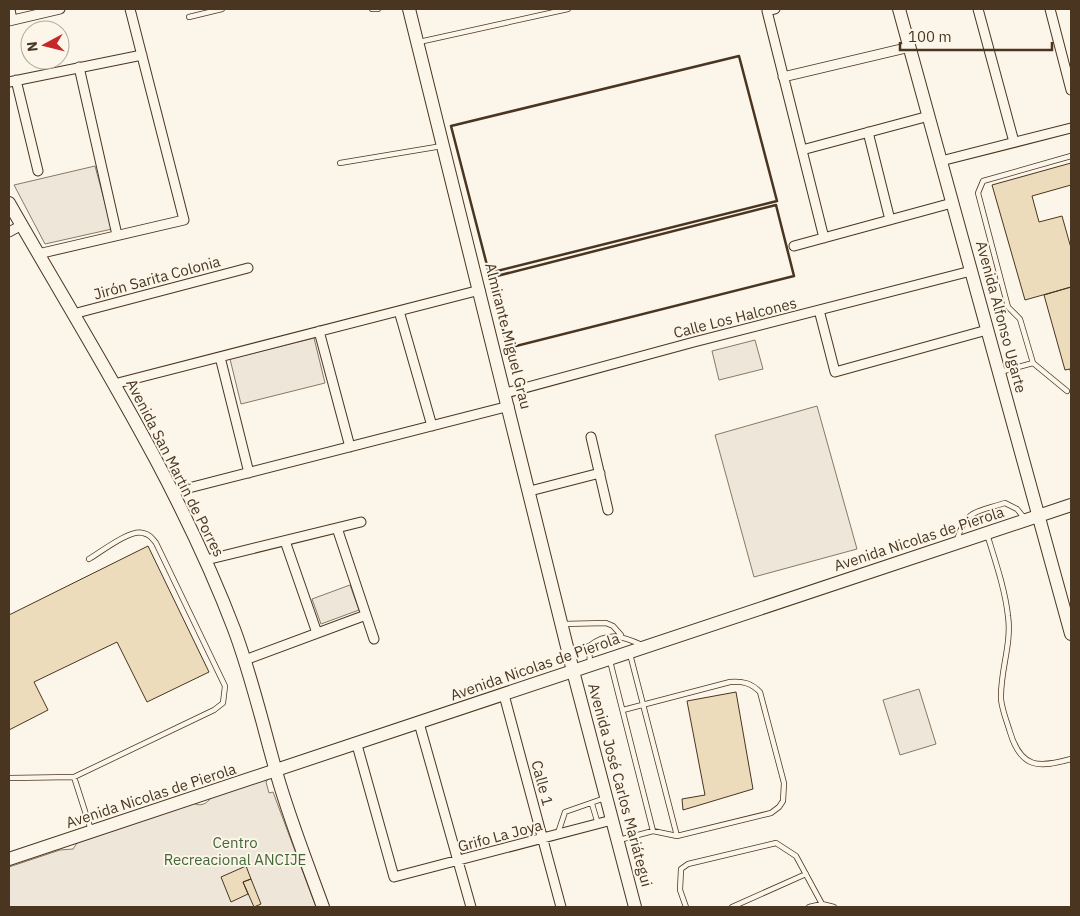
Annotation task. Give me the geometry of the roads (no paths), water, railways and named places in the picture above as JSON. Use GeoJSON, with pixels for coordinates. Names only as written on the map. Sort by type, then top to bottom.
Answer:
{"type":"FeatureCollection","features":[{"type":"Feature","properties":{"kind":"street"},"geometry":{"type":"LineString","coordinates":[[10,9],[10,21],[60,9]]}},
{"type":"Feature","properties":{"kind":"street"},"geometry":{"type":"LineString","coordinates":[[38,254],[184,220],[130,9]]}},
{"type":"Feature","properties":{"kind":"street","name":"Almirante Miguel Grau"},"geometry":{"type":"LineString","coordinates":[[409,9],[506,393],[573,671]]}},
{"type":"Feature","properties":{"kind":"street","name":"Avenida Alfonso Ugarte"},"geometry":{"type":"LineString","coordinates":[[899,9],[1071,634]]}},
{"type":"Feature","properties":{"kind":"street"},"geometry":{"type":"LineString","coordinates":[[978,9],[1014,142]]}},
{"type":"Feature","properties":{"kind":"street"},"geometry":{"type":"LineString","coordinates":[[1050,9],[1071,90]]}},
{"type":"Feature","properties":{"kind":"street"},"geometry":{"type":"LineString","coordinates":[[769,10],[783,77],[824,238]]}},
{"type":"Feature","properties":{"kind":"street"},"geometry":{"type":"LineString","coordinates":[[783,77],[910,47]]}},
{"type":"Feature","properties":{"kind":"street"},"geometry":{"type":"LineString","coordinates":[[38,172],[12,81],[142,55]]}},
{"type":"Feature","properties":{"kind":"street"},"geometry":{"type":"LineString","coordinates":[[79,67],[117,235]]}},
{"type":"Feature","properties":{"kind":"street"},"geometry":{"type":"LineString","coordinates":[[802,150],[928,116]]}},
{"type":"Feature","properties":{"kind":"street"},"geometry":{"type":"LineString","coordinates":[[941,161],[1071,128]]}},
{"type":"Feature","properties":{"kind":"street"},"geometry":{"type":"LineString","coordinates":[[868,132],[890,220]]}},
{"type":"Feature","properties":{"kind":"street","name":"Avenida San Martín de Porres"},"geometry":{"type":"LineString","coordinates":[[9,203],[114,384],[173,492],[206,560],[255,688],[276,772],[322,907]]}},
{"type":"Feature","properties":{"kind":"street"},"geometry":{"type":"LineString","coordinates":[[794,246],[952,204]]}},
{"type":"Feature","properties":{"kind":"street"},"geometry":{"type":"LineString","coordinates":[[9,232],[22,225]]}},
{"type":"Feature","properties":{"kind":"street","name":"Jirón Sarita Colonia"},"geometry":{"type":"LineString","coordinates":[[72,314],[248,268]]}},
{"type":"Feature","properties":{"kind":"street","name":"Calle Los Halcones"},"geometry":{"type":"LineString","coordinates":[[506,393],[971,271]]}},
{"type":"Feature","properties":{"kind":"street"},"geometry":{"type":"LineString","coordinates":[[114,384],[480,290]]}},
{"type":"Feature","properties":{"kind":"street"},"geometry":{"type":"LineString","coordinates":[[819,310],[835,372],[987,330]]}},
{"type":"Feature","properties":{"kind":"street"},"geometry":{"type":"LineString","coordinates":[[399,311],[432,426]]}},
{"type":"Feature","properties":{"kind":"street"},"geometry":{"type":"LineString","coordinates":[[319,331],[350,447]]}},
{"type":"Feature","properties":{"kind":"street"},"geometry":{"type":"LineString","coordinates":[[220,357],[249,473]]}},
{"type":"Feature","properties":{"kind":"street"},"geometry":{"type":"LineString","coordinates":[[173,492],[509,406]]}},
{"type":"Feature","properties":{"kind":"street"},"geometry":{"type":"LineString","coordinates":[[591,437],[608,510]]}},
{"type":"Feature","properties":{"kind":"street"},"geometry":{"type":"LineString","coordinates":[[530,492],[600,473]]}},
{"type":"Feature","properties":{"kind":"street","name":"Avenida Nicolas de Pierola"},"geometry":{"type":"LineString","coordinates":[[9,859],[357,745],[504,694],[1071,505]]}},
{"type":"Feature","properties":{"kind":"street"},"geometry":{"type":"LineString","coordinates":[[206,560],[361,522]]}},
{"type":"Feature","properties":{"kind":"street"},"geometry":{"type":"LineString","coordinates":[[337,528],[374,639]]}},
{"type":"Feature","properties":{"kind":"street"},"geometry":{"type":"LineString","coordinates":[[285,541],[318,633]]}},
{"type":"Feature","properties":{"kind":"street"},"geometry":{"type":"LineString","coordinates":[[245,660],[366,615]]}},
{"type":"Feature","properties":{"kind":"street","name":"Avenida José Carlos Mariátegui"},"geometry":{"type":"LineString","coordinates":[[573,671],[635,907]]}},
{"type":"Feature","properties":{"kind":"street","name":"Calle 1"},"geometry":{"type":"LineString","coordinates":[[504,694],[561,907]]}},
{"type":"Feature","properties":{"kind":"street"},"geometry":{"type":"LineString","coordinates":[[419,723],[471,907]]}},
{"type":"Feature","properties":{"kind":"street","name":"Grifo La Joya"},"geometry":{"type":"LineString","coordinates":[[357,745],[394,877],[612,820]]}},
{"type":"Feature","properties":{"kind":"lane"},"geometry":{"type":"LineString","coordinates":[[189,17],[222,9]]}},
{"type":"Feature","properties":{"kind":"lane"},"geometry":{"type":"LineString","coordinates":[[372,9],[378,9]]}},
{"type":"Feature","properties":{"kind":"lane"},"geometry":{"type":"LineString","coordinates":[[417,43],[568,9]]}},
{"type":"Feature","properties":{"kind":"lane"},"geometry":{"type":"LineString","coordinates":[[340,163],[443,146]]}},
{"type":"Feature","properties":{"kind":"lane"},"geometry":{"type":"LineString","coordinates":[[1068,391],[1032,363],[1020,320],[1008,307],[978,193],[983,181],[1071,156]]}},
{"type":"Feature","properties":{"kind":"lane"},"geometry":{"type":"LineString","coordinates":[[999,373],[1032,363]]}},
{"type":"Feature","properties":{"kind":"lane"},"geometry":{"type":"LineString","coordinates":[[957,543],[966,518],[1005,503],[1012,505],[1026,520]]}},
{"type":"Feature","properties":{"kind":"lane"},"geometry":{"type":"LineString","coordinates":[[9,778],[74,777],[214,710],[223,704],[226,696],[225,686],[156,543],[148,535],[141,532],[131,534],[89,559]]}},
{"type":"Feature","properties":{"kind":"lane"},"geometry":{"type":"LineString","coordinates":[[987,533],[1008,616],[1009,637],[1001,700],[1014,746],[1024,758],[1038,765],[1048,765],[1071,759]]}},
{"type":"Feature","properties":{"kind":"lane"},"geometry":{"type":"LineString","coordinates":[[562,624],[606,623],[613,626],[621,635],[646,647]]}},
{"type":"Feature","properties":{"kind":"lane"},"geometry":{"type":"LineString","coordinates":[[569,652],[589,646],[599,638],[621,635]]}},
{"type":"Feature","properties":{"kind":"lane"},"geometry":{"type":"LineString","coordinates":[[589,646],[590,666]]}},
{"type":"Feature","properties":{"kind":"lane"},"geometry":{"type":"LineString","coordinates":[[629,652],[677,836]]}},
{"type":"Feature","properties":{"kind":"lane"},"geometry":{"type":"LineString","coordinates":[[609,659],[653,830]]}},
{"type":"Feature","properties":{"kind":"lane"},"geometry":{"type":"LineString","coordinates":[[618,840],[653,830],[677,836],[771,813],[779,807],[783,800],[784,783],[760,692],[746,682],[730,682],[623,710]]}},
{"type":"Feature","properties":{"kind":"lane"},"geometry":{"type":"LineString","coordinates":[[74,777],[92,832]]}},
{"type":"Feature","properties":{"kind":"lane"},"geometry":{"type":"LineString","coordinates":[[558,835],[565,812],[606,798]]}},
{"type":"Feature","properties":{"kind":"lane"},"geometry":{"type":"LineString","coordinates":[[592,804],[598,824]]}},
{"type":"Feature","properties":{"kind":"lane"},"geometry":{"type":"LineString","coordinates":[[686,907],[679,880],[681,869],[688,864],[776,844],[796,856],[822,904]]}},
{"type":"Feature","properties":{"kind":"lane"},"geometry":{"type":"LineString","coordinates":[[732,907],[806,874]]}},
{"type":"Feature","properties":{"kind":"lane"},"geometry":{"type":"LineString","coordinates":[[809,907],[822,904],[834,907]]}},
{"type":"Feature","properties":{"kind":"park label","name":"Centro Recreacional ANCIJE"},"geometry":{"type":"Point","coordinates":[235,852]}}]}
